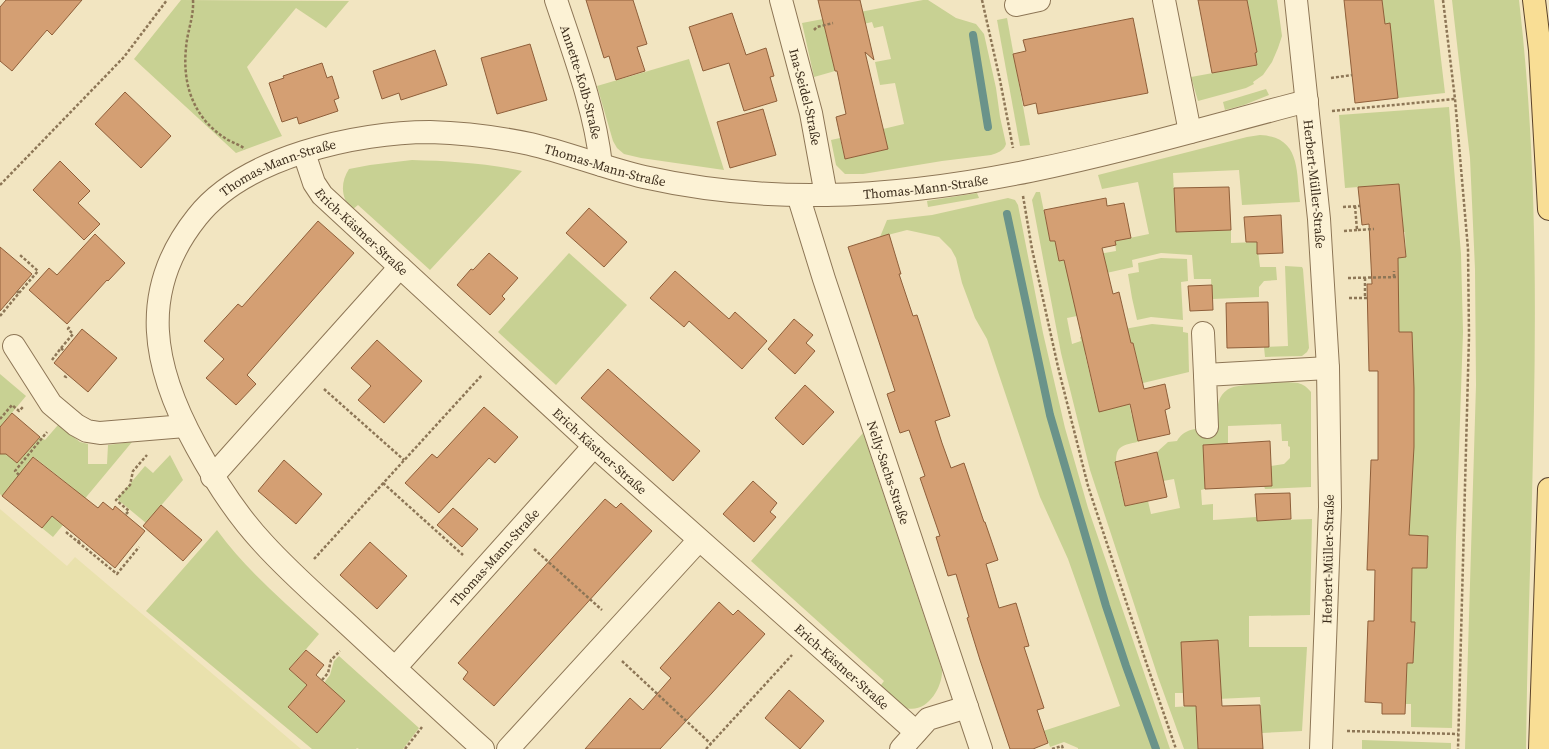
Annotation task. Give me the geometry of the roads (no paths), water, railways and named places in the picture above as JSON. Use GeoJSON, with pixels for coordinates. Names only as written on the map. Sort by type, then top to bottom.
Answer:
{"type":"FeatureCollection","features":[{"type":"Feature","properties":{"kind":"main road"},"geometry":{"type":"LineString","coordinates":[[1534,0],[1540,50],[1549,209]]}},
{"type":"Feature","properties":{"kind":"main road"},"geometry":{"type":"LineString","coordinates":[[1540,749],[1549,489]]}},
{"type":"Feature","properties":{"kind":"street","name":"Annette-Kolb-Straße"},"geometry":{"type":"LineString","coordinates":[[556,0],[585,88],[599,149],[601,165]]}},
{"type":"Feature","properties":{"kind":"street","name":"Ina-Seidel-Straße"},"geometry":{"type":"LineString","coordinates":[[781,0],[808,98],[826,195]]}},
{"type":"Feature","properties":{"kind":"street"},"geometry":{"type":"LineString","coordinates":[[1016,5],[1039,0]]}},
{"type":"Feature","properties":{"kind":"street"},"geometry":{"type":"LineString","coordinates":[[1164,0],[1190,132]]}},
{"type":"Feature","properties":{"kind":"street","name":"Herbert-Müller-Straße"},"geometry":{"type":"LineString","coordinates":[[1296,0],[1320,219],[1328,368],[1330,507],[1321,739]]}},
{"type":"Feature","properties":{"kind":"street","name":"Thomas-Mann-Straße"},"geometry":{"type":"LineString","coordinates":[[483,749],[298,578],[263,543],[237,512],[212,477],[185,426],[168,386],[158,344],[157,320],[159,297],[164,276],[173,252],[187,229],[207,204],[224,190],[250,174],[304,153],[366,138],[424,132],[482,136],[530,145],[643,177],[710,188],[798,195],[900,191],[1018,173],[1079,160],[1190,132],[1308,107]]}},
{"type":"Feature","properties":{"kind":"street","name":"Erich-Kästner-Straße"},"geometry":{"type":"LineString","coordinates":[[304,153],[314,183],[322,195],[594,446],[916,732]]}},
{"type":"Feature","properties":{"kind":"street","name":"Nelly-Sachs-Straße"},"geometry":{"type":"LineString","coordinates":[[798,195],[824,279],[981,749]]}},
{"type":"Feature","properties":{"kind":"street"},"geometry":{"type":"LineString","coordinates":[[212,477],[400,267]]}},
{"type":"Feature","properties":{"kind":"street"},"geometry":{"type":"LineString","coordinates":[[1203,332],[1207,427]]}},
{"type":"Feature","properties":{"kind":"street"},"geometry":{"type":"LineString","coordinates":[[14,346],[51,404],[76,425],[87,431],[100,434],[185,426]]}},
{"type":"Feature","properties":{"kind":"street"},"geometry":{"type":"LineString","coordinates":[[1205,375],[1328,368]]}},
{"type":"Feature","properties":{"kind":"street","name":"Thomas-Mann-Straße"},"geometry":{"type":"LineString","coordinates":[[395,668],[594,446]]}},
{"type":"Feature","properties":{"kind":"street"},"geometry":{"type":"LineString","coordinates":[[508,749],[699,540]]}},
{"type":"Feature","properties":{"kind":"street"},"geometry":{"type":"LineString","coordinates":[[901,749],[928,719],[967,707]]}},
{"type":"Feature","properties":{"kind":"waterway"},"geometry":{"type":"LineString","coordinates":[[973,35],[988,127]]}},
{"type":"Feature","properties":{"kind":"waterway"},"geometry":{"type":"LineString","coordinates":[[1007,214],[1050,415],[1106,606],[1156,749]]}}]}
